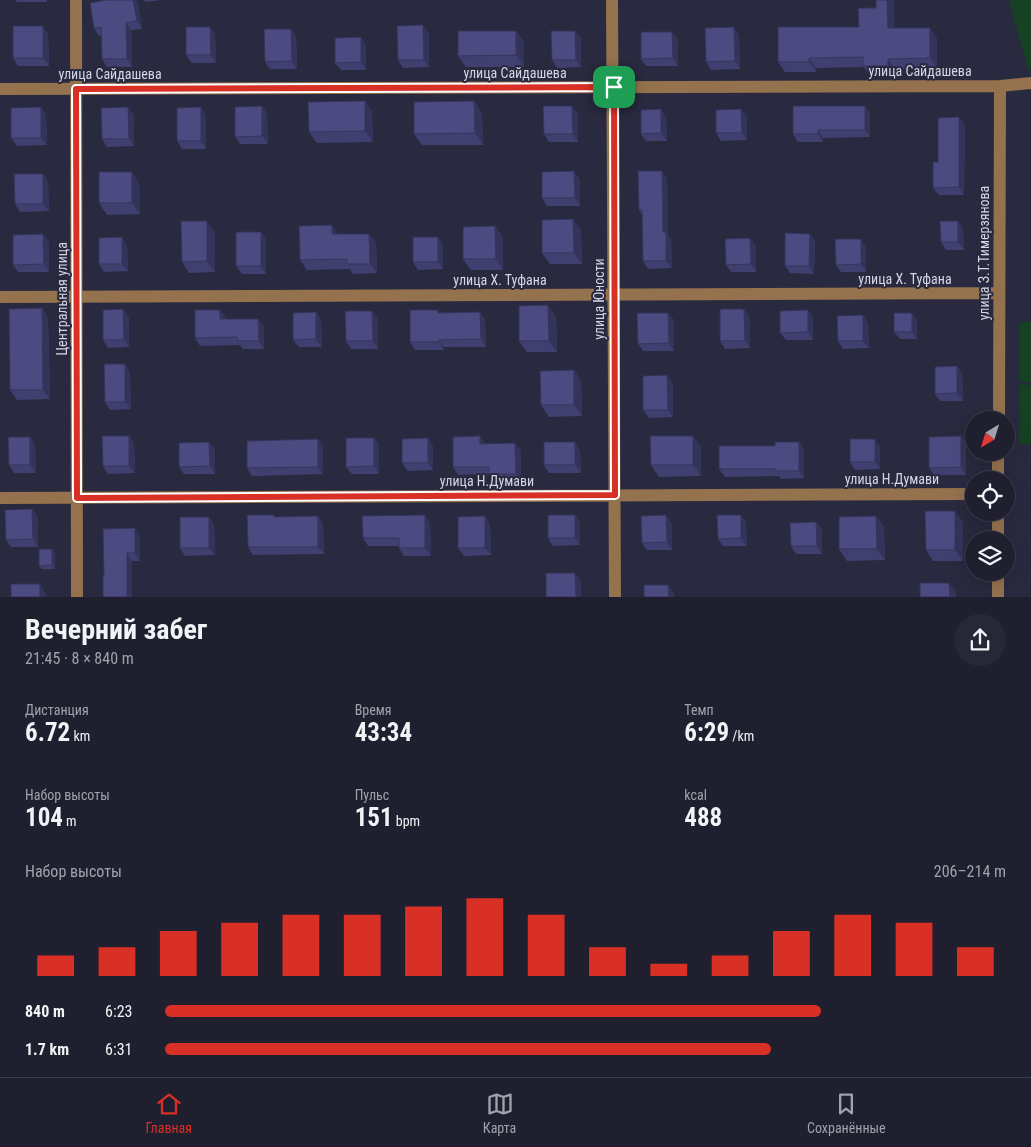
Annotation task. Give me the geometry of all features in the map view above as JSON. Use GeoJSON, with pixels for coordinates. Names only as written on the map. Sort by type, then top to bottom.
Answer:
{"type":"FeatureCollection","features":[{"type":"Feature","properties":{"kind":"street","name":"Центральная улица"},"geometry":{"type":"LineString","coordinates":[[76,0],[77,597]]}},
{"type":"Feature","properties":{"kind":"street","name":"улица Юности"},"geometry":{"type":"LineString","coordinates":[[612,0],[614,87],[615,597]]}},
{"type":"Feature","properties":{"kind":"street","name":"улица Сайдашева"},"geometry":{"type":"LineString","coordinates":[[0,90],[1000,86],[1031,83]]}},
{"type":"Feature","properties":{"kind":"street","name":"улица З.Т.Тимерзянова"},"geometry":{"type":"LineString","coordinates":[[998,411],[1000,86]]}},
{"type":"Feature","properties":{"kind":"street","name":"улица Х. Туфана"},"geometry":{"type":"LineString","coordinates":[[0,297],[999,294]]}},
{"type":"Feature","properties":{"kind":"street","name":"улица Н.Думави"},"geometry":{"type":"LineString","coordinates":[[0,498],[965,494]]}},
{"type":"Feature","properties":{"kind":"street"},"geometry":{"type":"LineString","coordinates":[[998,581],[998,597]]}},
{"type":"Feature","properties":{"kind":"green space"},"geometry":{"type":"Polygon","coordinates":[[[1009,0],[1031,0],[1031,70],[1028,70],[1009,0]]]}},
{"type":"Feature","properties":{"kind":"green space"},"geometry":{"type":"Polygon","coordinates":[[[1020,322],[1031,322],[1031,382],[1020,382],[1020,322]]]}},
{"type":"Feature","properties":{"kind":"green space"},"geometry":{"type":"Polygon","coordinates":[[[1020,384],[1031,385],[1031,444],[1019,444],[1020,384]]]}},
{"type":"Feature","properties":{"kind":"building"},"geometry":{"type":"Polygon","coordinates":[[[106,0],[133,0],[137,21],[126,23],[127,59],[102,59],[101,27],[94,28],[90,3],[106,0]]]}},
{"type":"Feature","properties":{"kind":"building"},"geometry":{"type":"Polygon","coordinates":[[[876,0],[887,0],[888,28],[930,28],[930,58],[888,59],[888,66],[863,66],[863,57],[809,58],[809,62],[778,62],[778,27],[859,27],[858,8],[876,8],[876,0]]]}},
{"type":"Feature","properties":{"kind":"building"},"geometry":{"type":"Polygon","coordinates":[[[423,25],[424,60],[398,60],[397,26],[423,25]]]}},
{"type":"Feature","properties":{"kind":"building"},"geometry":{"type":"Polygon","coordinates":[[[13,26],[43,26],[43,58],[13,58],[13,26]]]}},
{"type":"Feature","properties":{"kind":"building"},"geometry":{"type":"Polygon","coordinates":[[[186,27],[210,27],[211,55],[186,55],[186,27]]]}},
{"type":"Feature","properties":{"kind":"building"},"geometry":{"type":"Polygon","coordinates":[[[734,27],[735,61],[706,62],[705,28],[734,27]]]}},
{"type":"Feature","properties":{"kind":"building"},"geometry":{"type":"Polygon","coordinates":[[[264,29],[291,29],[292,61],[265,62],[264,29]]]}},
{"type":"Feature","properties":{"kind":"building"},"geometry":{"type":"Polygon","coordinates":[[[458,31],[516,31],[516,55],[458,56],[458,31]]]}},
{"type":"Feature","properties":{"kind":"building"},"geometry":{"type":"Polygon","coordinates":[[[551,31],[575,31],[576,60],[552,60],[551,31]]]}},
{"type":"Feature","properties":{"kind":"building"},"geometry":{"type":"Polygon","coordinates":[[[641,32],[672,32],[673,58],[641,59],[641,32]]]}},
{"type":"Feature","properties":{"kind":"building"},"geometry":{"type":"Polygon","coordinates":[[[361,37],[361,62],[335,63],[335,38],[361,37]]]}},
{"type":"Feature","properties":{"kind":"building"},"geometry":{"type":"Polygon","coordinates":[[[365,101],[365,131],[309,132],[308,102],[365,101]]]}},
{"type":"Feature","properties":{"kind":"building"},"geometry":{"type":"Polygon","coordinates":[[[474,101],[475,133],[414,134],[414,102],[474,101]]]}},
{"type":"Feature","properties":{"kind":"building"},"geometry":{"type":"Polygon","coordinates":[[[262,106],[262,136],[235,137],[235,107],[262,106]]]}},
{"type":"Feature","properties":{"kind":"building"},"geometry":{"type":"Polygon","coordinates":[[[543,106],[572,106],[573,134],[544,134],[543,106]]]}},
{"type":"Feature","properties":{"kind":"building"},"geometry":{"type":"Polygon","coordinates":[[[793,106],[865,106],[865,130],[818,130],[818,134],[793,134],[793,106]]]}},
{"type":"Feature","properties":{"kind":"building"},"geometry":{"type":"Polygon","coordinates":[[[41,107],[41,138],[11,138],[11,108],[41,107]]]}},
{"type":"Feature","properties":{"kind":"building"},"geometry":{"type":"Polygon","coordinates":[[[128,107],[129,139],[102,139],[101,108],[128,107]]]}},
{"type":"Feature","properties":{"kind":"building"},"geometry":{"type":"Polygon","coordinates":[[[201,107],[201,141],[177,141],[177,108],[201,107]]]}},
{"type":"Feature","properties":{"kind":"building"},"geometry":{"type":"Polygon","coordinates":[[[661,109],[661,133],[641,134],[641,110],[661,109]]]}},
{"type":"Feature","properties":{"kind":"building"},"geometry":{"type":"Polygon","coordinates":[[[741,109],[742,133],[716,133],[716,110],[741,109]]]}},
{"type":"Feature","properties":{"kind":"building"},"geometry":{"type":"Polygon","coordinates":[[[959,117],[959,187],[933,188],[933,162],[938,162],[938,118],[959,117]]]}},
{"type":"Feature","properties":{"kind":"building"},"geometry":{"type":"Polygon","coordinates":[[[574,171],[575,198],[542,198],[542,172],[574,171]]]}},
{"type":"Feature","properties":{"kind":"building"},"geometry":{"type":"Polygon","coordinates":[[[638,171],[662,171],[663,232],[666,232],[666,261],[643,261],[642,210],[639,210],[638,171]]]}},
{"type":"Feature","properties":{"kind":"building"},"geometry":{"type":"Polygon","coordinates":[[[99,172],[132,172],[132,203],[99,203],[99,172]]]}},
{"type":"Feature","properties":{"kind":"building"},"geometry":{"type":"Polygon","coordinates":[[[14,174],[43,174],[43,204],[15,204],[14,174]]]}},
{"type":"Feature","properties":{"kind":"building"},"geometry":{"type":"Polygon","coordinates":[[[573,219],[574,253],[542,253],[542,220],[573,219]]]}},
{"type":"Feature","properties":{"kind":"building"},"geometry":{"type":"Polygon","coordinates":[[[181,221],[207,221],[207,261],[182,262],[181,221]]]}},
{"type":"Feature","properties":{"kind":"building"},"geometry":{"type":"Polygon","coordinates":[[[940,221],[958,221],[958,242],[941,242],[940,221]]]}},
{"type":"Feature","properties":{"kind":"building"},"geometry":{"type":"Polygon","coordinates":[[[332,225],[332,234],[369,234],[370,264],[347,264],[347,259],[300,260],[299,226],[332,225]]]}},
{"type":"Feature","properties":{"kind":"building"},"geometry":{"type":"Polygon","coordinates":[[[495,226],[496,259],[463,259],[463,227],[495,226]]]}},
{"type":"Feature","properties":{"kind":"building"},"geometry":{"type":"Polygon","coordinates":[[[236,232],[261,232],[261,266],[236,266],[236,232]]]}},
{"type":"Feature","properties":{"kind":"building"},"geometry":{"type":"Polygon","coordinates":[[[785,233],[810,234],[809,266],[785,266],[785,233]]]}},
{"type":"Feature","properties":{"kind":"building"},"geometry":{"type":"Polygon","coordinates":[[[43,234],[44,264],[13,265],[13,235],[43,234]]]}},
{"type":"Feature","properties":{"kind":"building"},"geometry":{"type":"Polygon","coordinates":[[[122,237],[122,264],[99,264],[99,238],[122,237]]]}},
{"type":"Feature","properties":{"kind":"building"},"geometry":{"type":"Polygon","coordinates":[[[413,237],[438,237],[438,262],[413,262],[413,237]]]}},
{"type":"Feature","properties":{"kind":"building"},"geometry":{"type":"Polygon","coordinates":[[[750,238],[751,264],[726,265],[725,239],[750,238]]]}},
{"type":"Feature","properties":{"kind":"building"},"geometry":{"type":"Polygon","coordinates":[[[835,239],[861,239],[861,264],[836,265],[835,239]]]}},
{"type":"Feature","properties":{"kind":"building"},"geometry":{"type":"Polygon","coordinates":[[[548,305],[549,341],[519,341],[519,306],[548,305]]]}},
{"type":"Feature","properties":{"kind":"building"},"geometry":{"type":"Polygon","coordinates":[[[42,308],[43,390],[10,390],[9,309],[42,308]]]}},
{"type":"Feature","properties":{"kind":"building"},"geometry":{"type":"Polygon","coordinates":[[[123,309],[124,340],[103,340],[103,310],[123,309]]]}},
{"type":"Feature","properties":{"kind":"building"},"geometry":{"type":"Polygon","coordinates":[[[720,309],[744,309],[745,341],[720,341],[720,309]]]}},
{"type":"Feature","properties":{"kind":"building"},"geometry":{"type":"Polygon","coordinates":[[[195,310],[220,310],[220,319],[258,319],[259,341],[238,341],[237,337],[195,338],[195,310]]]}},
{"type":"Feature","properties":{"kind":"building"},"geometry":{"type":"Polygon","coordinates":[[[410,310],[438,310],[438,313],[480,312],[481,339],[410,342],[410,310]]]}},
{"type":"Feature","properties":{"kind":"building"},"geometry":{"type":"Polygon","coordinates":[[[808,310],[808,332],[780,333],[780,311],[808,310]]]}},
{"type":"Feature","properties":{"kind":"building"},"geometry":{"type":"Polygon","coordinates":[[[345,311],[372,311],[373,341],[346,341],[345,311]]]}},
{"type":"Feature","properties":{"kind":"building"},"geometry":{"type":"Polygon","coordinates":[[[316,312],[316,339],[293,340],[293,313],[316,312]]]}},
{"type":"Feature","properties":{"kind":"building"},"geometry":{"type":"Polygon","coordinates":[[[637,313],[668,313],[669,343],[638,344],[637,313]]]}},
{"type":"Feature","properties":{"kind":"building"},"geometry":{"type":"Polygon","coordinates":[[[894,313],[912,313],[912,332],[894,332],[894,313]]]}},
{"type":"Feature","properties":{"kind":"building"},"geometry":{"type":"Polygon","coordinates":[[[863,315],[863,341],[838,341],[837,316],[863,315]]]}},
{"type":"Feature","properties":{"kind":"building"},"geometry":{"type":"Polygon","coordinates":[[[104,364],[125,364],[125,402],[105,402],[104,364]]]}},
{"type":"Feature","properties":{"kind":"building"},"geometry":{"type":"Polygon","coordinates":[[[957,366],[957,393],[935,394],[935,367],[957,366]]]}},
{"type":"Feature","properties":{"kind":"building"},"geometry":{"type":"Polygon","coordinates":[[[574,370],[574,405],[541,405],[540,371],[574,370]]]}},
{"type":"Feature","properties":{"kind":"building"},"geometry":{"type":"Polygon","coordinates":[[[667,375],[668,410],[643,410],[643,376],[667,375]]]}},
{"type":"Feature","properties":{"kind":"building"},"geometry":{"type":"Polygon","coordinates":[[[102,436],[129,436],[129,466],[103,466],[102,436]]]}},
{"type":"Feature","properties":{"kind":"building"},"geometry":{"type":"Polygon","coordinates":[[[480,436],[480,444],[515,443],[516,474],[489,474],[489,467],[453,467],[453,437],[480,436]]]}},
{"type":"Feature","properties":{"kind":"building"},"geometry":{"type":"Polygon","coordinates":[[[650,436],[693,436],[693,465],[651,465],[650,436]]]}},
{"type":"Feature","properties":{"kind":"building"},"geometry":{"type":"Polygon","coordinates":[[[961,436],[961,467],[929,468],[929,437],[961,436]]]}},
{"type":"Feature","properties":{"kind":"building"},"geometry":{"type":"Polygon","coordinates":[[[8,437],[30,437],[30,465],[9,465],[8,437]]]}},
{"type":"Feature","properties":{"kind":"building"},"geometry":{"type":"Polygon","coordinates":[[[346,438],[374,438],[374,466],[346,467],[346,438]]]}},
{"type":"Feature","properties":{"kind":"building"},"geometry":{"type":"Polygon","coordinates":[[[428,438],[428,463],[402,463],[402,439],[428,438]]]}},
{"type":"Feature","properties":{"kind":"building"},"geometry":{"type":"Polygon","coordinates":[[[318,439],[318,467],[247,468],[247,441],[318,439]]]}},
{"type":"Feature","properties":{"kind":"building"},"geometry":{"type":"Polygon","coordinates":[[[850,439],[875,439],[875,462],[850,462],[850,439]]]}},
{"type":"Feature","properties":{"kind":"building"},"geometry":{"type":"Polygon","coordinates":[[[209,442],[210,466],[179,467],[179,443],[209,442]]]}},
{"type":"Feature","properties":{"kind":"building"},"geometry":{"type":"Polygon","coordinates":[[[544,442],[575,442],[575,465],[544,465],[544,442]]]}},
{"type":"Feature","properties":{"kind":"building"},"geometry":{"type":"Polygon","coordinates":[[[775,442],[799,442],[799,471],[719,469],[719,446],[775,446],[775,442]]]}},
{"type":"Feature","properties":{"kind":"building"},"geometry":{"type":"Polygon","coordinates":[[[32,509],[33,539],[6,540],[5,510],[32,509]]]}},
{"type":"Feature","properties":{"kind":"building"},"geometry":{"type":"Polygon","coordinates":[[[925,511],[955,511],[955,550],[926,550],[925,511]]]}},
{"type":"Feature","properties":{"kind":"building"},"geometry":{"type":"Polygon","coordinates":[[[247,515],[274,515],[274,517],[318,516],[318,547],[248,547],[247,515]]]}},
{"type":"Feature","properties":{"kind":"building"},"geometry":{"type":"Polygon","coordinates":[[[425,515],[425,548],[399,548],[399,538],[363,538],[362,516],[425,515]]]}},
{"type":"Feature","properties":{"kind":"building"},"geometry":{"type":"Polygon","coordinates":[[[548,515],[575,515],[575,538],[548,538],[548,515]]]}},
{"type":"Feature","properties":{"kind":"building"},"geometry":{"type":"Polygon","coordinates":[[[666,515],[667,542],[642,543],[641,516],[666,515]]]}},
{"type":"Feature","properties":{"kind":"building"},"geometry":{"type":"Polygon","coordinates":[[[717,515],[741,515],[741,538],[718,539],[717,515]]]}},
{"type":"Feature","properties":{"kind":"building"},"geometry":{"type":"Polygon","coordinates":[[[485,516],[485,548],[458,548],[458,517],[485,516]]]}},
{"type":"Feature","properties":{"kind":"building"},"geometry":{"type":"Polygon","coordinates":[[[876,516],[877,549],[839,549],[839,517],[876,516]]]}},
{"type":"Feature","properties":{"kind":"building"},"geometry":{"type":"Polygon","coordinates":[[[180,517],[209,517],[209,548],[180,548],[180,517]]]}},
{"type":"Feature","properties":{"kind":"building"},"geometry":{"type":"Polygon","coordinates":[[[816,522],[817,546],[791,546],[790,523],[816,522]]]}},
{"type":"Feature","properties":{"kind":"building"},"geometry":{"type":"Polygon","coordinates":[[[135,528],[135,553],[127,553],[127,597],[103,597],[103,529],[135,528]]]}},
{"type":"Feature","properties":{"kind":"building"},"geometry":{"type":"Polygon","coordinates":[[[39,549],[52,549],[52,565],[39,566],[39,549]]]}},
{"type":"Feature","properties":{"kind":"building"},"geometry":{"type":"Polygon","coordinates":[[[546,573],[575,573],[576,597],[546,597],[546,573]]]}},
{"type":"Feature","properties":{"kind":"building"},"geometry":{"type":"Polygon","coordinates":[[[920,583],[949,583],[950,597],[920,597],[920,583]]]}},
{"type":"Feature","properties":{"kind":"building"},"geometry":{"type":"Polygon","coordinates":[[[11,584],[40,584],[40,597],[11,597],[11,584]]]}},
{"type":"Feature","properties":{"kind":"building"},"geometry":{"type":"Polygon","coordinates":[[[644,585],[668,585],[669,597],[644,597],[644,585]]]}},
{"type":"Feature","properties":{"kind":"route"},"geometry":{"type":"LineString","coordinates":[[614,87],[615,495],[77,498],[76,89],[614,87]]}}]}
